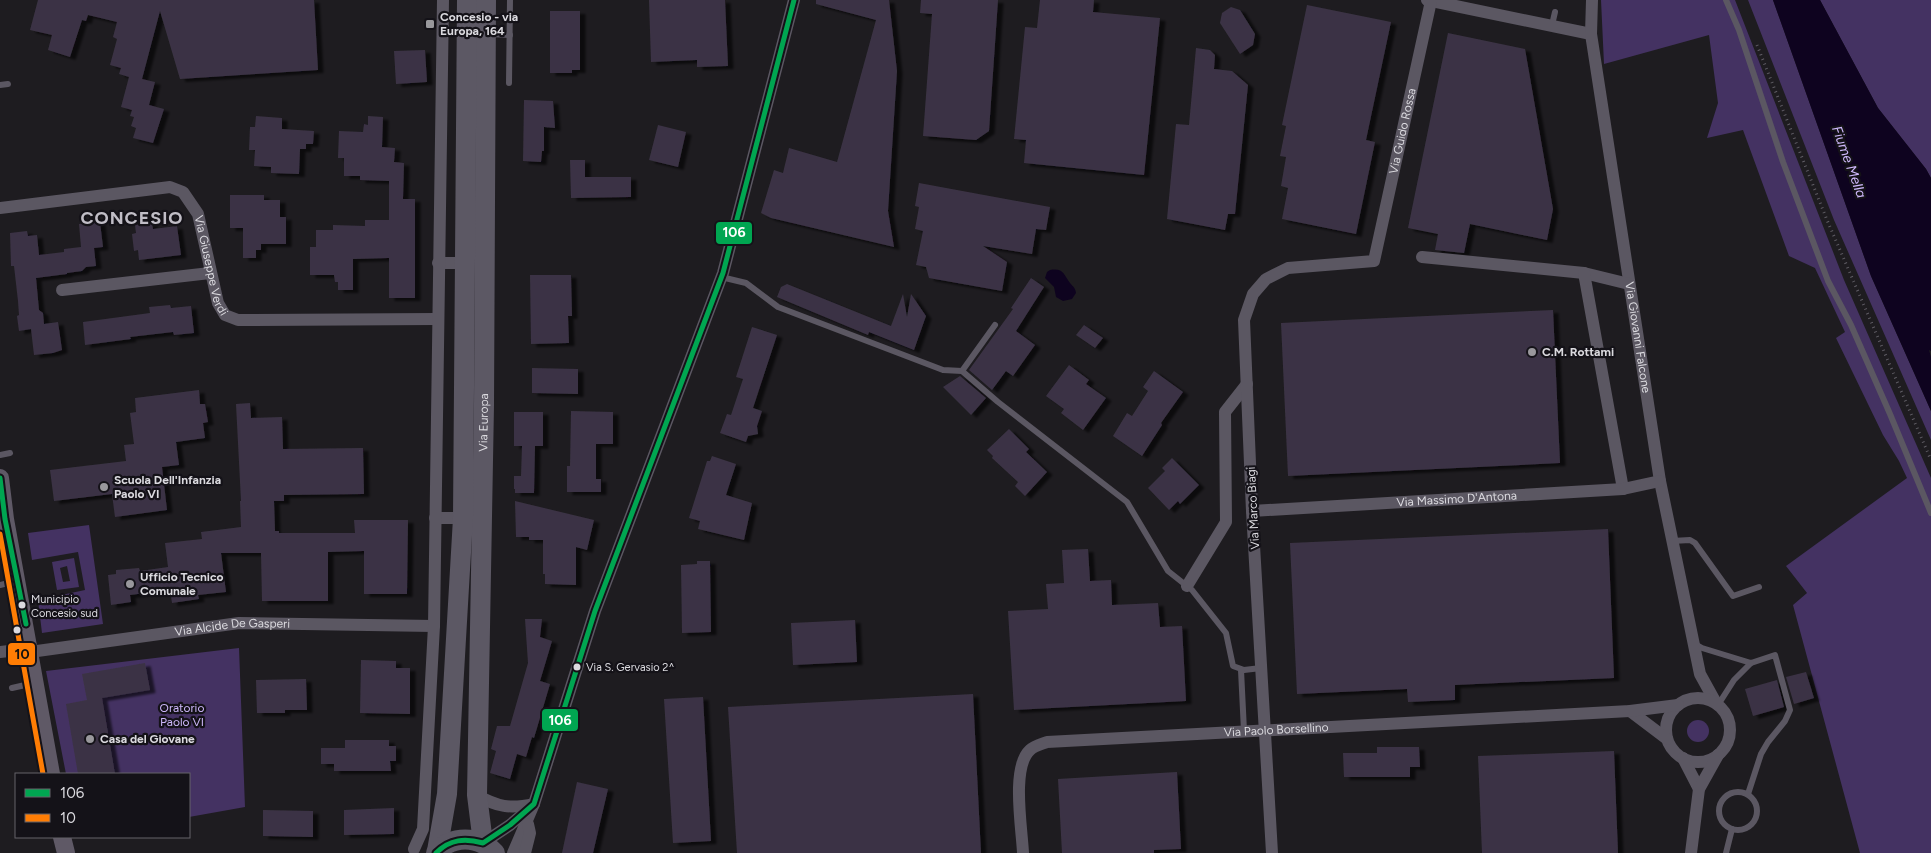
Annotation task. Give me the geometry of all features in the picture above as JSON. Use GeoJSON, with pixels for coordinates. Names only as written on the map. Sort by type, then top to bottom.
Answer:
{"type":"FeatureCollection","features":[{"type":"Feature","properties":{"kind":"main road","name":"Via Europa"},"geometry":{"type":"LineString","coordinates":[[436,852],[447,794],[463,518],[467,0]]}},
{"type":"Feature","properties":{"kind":"main road","name":"Via Europa"},"geometry":{"type":"LineString","coordinates":[[486,0],[484,405],[477,795],[489,848]]}},
{"type":"Feature","properties":{"kind":"main road","name":"Via Europa"},"geometry":{"type":"LineString","coordinates":[[436,852],[446,844],[458,839],[471,839],[489,848]]}},
{"type":"Feature","properties":{"kind":"street"},"geometry":{"type":"LineString","coordinates":[[414,849],[423,829],[434,626],[443,0]]}},
{"type":"Feature","properties":{"kind":"street"},"geometry":{"type":"LineString","coordinates":[[513,853],[534,804],[595,611],[722,277],[794,0]]}},
{"type":"Feature","properties":{"kind":"street"},"geometry":{"type":"LineString","coordinates":[[1429,0],[1553,18],[1591,34]]}},
{"type":"Feature","properties":{"kind":"street","name":"Via Guido Rossa"},"geometry":{"type":"LineString","coordinates":[[1374,261],[1429,0]]}},
{"type":"Feature","properties":{"kind":"street","name":"Via Giovanni Falcone"},"geometry":{"type":"LineString","coordinates":[[1592,0],[1591,34],[1660,481],[1700,674],[1730,722],[1730,734],[1726,746],[1718,755],[1699,789],[1691,853]]}},
{"type":"Feature","properties":{"kind":"street","name":"Via Giuseppe Verdi"},"geometry":{"type":"LineString","coordinates":[[0,208],[170,187],[183,192],[198,214],[210,273],[218,302],[225,315],[238,320],[437,318]]}},
{"type":"Feature","properties":{"kind":"street"},"geometry":{"type":"LineString","coordinates":[[1422,257],[1584,273],[1629,284]]}},
{"type":"Feature","properties":{"kind":"street","name":"Via Marco Biagi"},"geometry":{"type":"LineString","coordinates":[[1272,853],[1252,511],[1244,320],[1253,294],[1266,279],[1288,268],[1374,261]]}},
{"type":"Feature","properties":{"kind":"street"},"geometry":{"type":"LineString","coordinates":[[438,263],[465,263]]}},
{"type":"Feature","properties":{"kind":"street"},"geometry":{"type":"LineString","coordinates":[[62,290],[210,273]]}},
{"type":"Feature","properties":{"kind":"street"},"geometry":{"type":"LineString","coordinates":[[1584,273],[1623,489]]}},
{"type":"Feature","properties":{"kind":"street"},"geometry":{"type":"LineString","coordinates":[[1187,586],[1226,522],[1225,412],[1247,384]]}},
{"type":"Feature","properties":{"kind":"street"},"geometry":{"type":"LineString","coordinates":[[0,478],[5,519],[51,773]]}},
{"type":"Feature","properties":{"kind":"street","name":"Via Massimo D'Antona"},"geometry":{"type":"LineString","coordinates":[[1252,511],[1623,489],[1660,481]]}},
{"type":"Feature","properties":{"kind":"street"},"geometry":{"type":"LineString","coordinates":[[435,518],[463,518]]}},
{"type":"Feature","properties":{"kind":"street","name":"Via Alcide De Gasperi"},"geometry":{"type":"LineString","coordinates":[[30,652],[239,623],[434,626]]}},
{"type":"Feature","properties":{"kind":"street"},"geometry":{"type":"LineString","coordinates":[[1699,789],[1683,758],[1673,750],[1667,738],[1666,726],[1670,714],[1696,687],[1700,674]]}},
{"type":"Feature","properties":{"kind":"street"},"geometry":{"type":"LineString","coordinates":[[1682,702],[1702,698],[1717,704]]}},
{"type":"Feature","properties":{"kind":"street","name":"Via Paolo Borsellino"},"geometry":{"type":"LineString","coordinates":[[1023,853],[1018,777],[1021,764],[1030,750],[1048,742],[1630,711],[1682,702]]}},
{"type":"Feature","properties":{"kind":"street"},"geometry":{"type":"LineString","coordinates":[[1630,711],[1667,738]]}},
{"type":"Feature","properties":{"kind":"street"},"geometry":{"type":"LineString","coordinates":[[1683,758],[1701,762],[1710,760],[1718,755]]}},
{"type":"Feature","properties":{"kind":"street"},"geometry":{"type":"LineString","coordinates":[[477,795],[493,805],[507,807],[534,804]]}},
{"type":"Feature","properties":{"kind":"street"},"geometry":{"type":"LineString","coordinates":[[489,848],[510,825],[534,804]]}},
{"type":"Feature","properties":{"kind":"street"},"geometry":{"type":"LineString","coordinates":[[525,853],[530,833],[527,819]]}},
{"type":"Feature","properties":{"kind":"street"},"geometry":{"type":"LineString","coordinates":[[62,838],[66,853]]}},
{"type":"Feature","properties":{"kind":"lane"},"geometry":{"type":"LineString","coordinates":[[509,83],[510,0]]}},
{"type":"Feature","properties":{"kind":"lane"},"geometry":{"type":"LineString","coordinates":[[1726,0],[1739,30],[1784,162],[1828,281],[1851,325],[1931,513]]}},
{"type":"Feature","properties":{"kind":"lane"},"geometry":{"type":"LineString","coordinates":[[485,33],[510,35]]}},
{"type":"Feature","properties":{"kind":"lane"},"geometry":{"type":"LineString","coordinates":[[0,85],[8,84]]}},
{"type":"Feature","properties":{"kind":"lane"},"geometry":{"type":"LineString","coordinates":[[722,277],[746,283],[778,306],[787,310],[943,370],[962,371],[998,402],[1127,502],[1168,571],[1192,590],[1226,633],[1233,666],[1241,670],[1261,668]]}},
{"type":"Feature","properties":{"kind":"lane"},"geometry":{"type":"LineString","coordinates":[[962,371],[995,325]]}},
{"type":"Feature","properties":{"kind":"lane"},"geometry":{"type":"LineString","coordinates":[[0,455],[10,453]]}},
{"type":"Feature","properties":{"kind":"lane"},"geometry":{"type":"LineString","coordinates":[[1672,541],[1690,540],[1695,543],[1733,596],[1759,587]]}},
{"type":"Feature","properties":{"kind":"lane"},"geometry":{"type":"LineString","coordinates":[[0,585],[17,581]]}},
{"type":"Feature","properties":{"kind":"lane"},"geometry":{"type":"LineString","coordinates":[[1692,642],[1702,648],[1751,663]]}},
{"type":"Feature","properties":{"kind":"lane"},"geometry":{"type":"LineString","coordinates":[[1717,704],[1734,680],[1751,663],[1775,655],[1790,710],[1785,721],[1761,754],[1748,794]]}},
{"type":"Feature","properties":{"kind":"lane"},"geometry":{"type":"LineString","coordinates":[[1241,670],[1244,731]]}},
{"type":"Feature","properties":{"kind":"lane"},"geometry":{"type":"LineString","coordinates":[[12,688],[35,683]]}},
{"type":"Feature","properties":{"kind":"lane"},"geometry":{"type":"LineString","coordinates":[[1742,791],[1748,794],[1756,803],[1758,809],[1755,822],[1744,829],[1732,829],[1722,821],[1719,809],[1720,803],[1729,794],[1742,791]]}},
{"type":"Feature","properties":{"kind":"lane"},"geometry":{"type":"LineString","coordinates":[[1726,853],[1732,829]]}},
{"type":"Feature","properties":{"kind":"path"},"geometry":{"type":"LineString","coordinates":[[1754,37],[1827,220],[1931,460]]}},
{"type":"Feature","properties":{"kind":"green space"},"geometry":{"type":"Polygon","coordinates":[[[1601,0],[1735,0],[1844,280],[1931,478],[1931,853],[1860,853],[1793,605],[1807,593],[1786,566],[1907,478],[1883,435],[1836,338],[1845,332],[1815,268],[1789,256],[1743,130],[1707,138],[1718,103],[1709,35],[1604,64],[1601,0]]]}},
{"type":"Feature","properties":{"kind":"green space"},"geometry":{"type":"Polygon","coordinates":[[[1748,0],[1773,0],[1871,276],[1931,411],[1931,440],[1834,220],[1748,0]]]}},
{"type":"Feature","properties":{"kind":"green space"},"geometry":{"type":"Polygon","coordinates":[[[1820,0],[1931,0],[1931,178],[1878,108],[1820,0]]]}},
{"type":"Feature","properties":{"kind":"green space"},"geometry":{"type":"Polygon","coordinates":[[[89,525],[103,624],[42,633],[38,600],[85,590],[78,552],[32,560],[28,533],[89,525]]]}},
{"type":"Feature","properties":{"kind":"green space"},"geometry":{"type":"Polygon","coordinates":[[[74,558],[79,587],[57,590],[52,562],[74,558]],[[67,566],[60,568],[63,582],[70,581],[67,566]]]}},
{"type":"Feature","properties":{"kind":"green space","name":"Oratorio Paolo VI"},"geometry":{"type":"Polygon","coordinates":[[[239,648],[245,807],[190,817],[190,773],[66,773],[46,671],[239,648]]]}},
{"type":"Feature","properties":{"kind":"green space"},"geometry":{"type":"Polygon","coordinates":[[[1694,720],[1702,720],[1709,727],[1709,735],[1702,742],[1694,742],[1687,735],[1687,727],[1694,720]]]}},
{"type":"Feature","properties":{"kind":"water","name":"Fiume Mella"},"geometry":{"type":"Polygon","coordinates":[[[1773,0],[1820,0],[1878,108],[1931,178],[1931,351],[1929,350],[1931,357],[1931,411],[1871,276],[1773,0]]]}},
{"type":"Feature","properties":{"kind":"water"},"geometry":{"type":"Polygon","coordinates":[[[1050,270],[1058,270],[1064,274],[1076,291],[1072,299],[1063,301],[1056,297],[1054,287],[1045,278],[1050,270]]]}},
{"type":"Feature","properties":{"kind":"building"},"geometry":{"type":"Polygon","coordinates":[[[38,0],[314,0],[318,70],[180,79],[160,11],[142,79],[155,82],[149,105],[164,109],[153,143],[133,138],[136,128],[131,126],[134,117],[130,116],[132,110],[121,107],[129,77],[119,74],[121,68],[110,65],[117,39],[113,37],[117,22],[88,15],[86,21],[82,20],[70,57],[48,50],[52,35],[30,30],[38,0]]]}},
{"type":"Feature","properties":{"kind":"building"},"geometry":{"type":"Polygon","coordinates":[[[649,0],[725,0],[728,66],[697,67],[697,60],[651,62],[649,0]]]}},
{"type":"Feature","properties":{"kind":"building"},"geometry":{"type":"Polygon","coordinates":[[[816,0],[889,0],[897,71],[888,211],[894,247],[771,218],[761,213],[774,170],[783,173],[789,148],[837,162],[876,20],[816,4],[816,0]]]}},
{"type":"Feature","properties":{"kind":"building"},"geometry":{"type":"Polygon","coordinates":[[[921,0],[998,0],[989,131],[976,140],[923,136],[932,14],[920,13],[921,0]]]}},
{"type":"Feature","properties":{"kind":"building"},"geometry":{"type":"Polygon","coordinates":[[[1040,0],[1094,0],[1093,12],[1160,18],[1144,175],[1024,163],[1026,140],[1014,139],[1025,27],[1037,28],[1040,0]]]}},
{"type":"Feature","properties":{"kind":"building"},"geometry":{"type":"Polygon","coordinates":[[[1307,5],[1391,22],[1366,140],[1375,142],[1356,234],[1282,219],[1288,188],[1281,186],[1286,157],[1280,156],[1286,126],[1282,125],[1307,5]]]}},
{"type":"Feature","properties":{"kind":"building"},"geometry":{"type":"Polygon","coordinates":[[[1231,7],[1240,10],[1255,34],[1253,45],[1240,54],[1220,23],[1222,13],[1231,7]]]}},
{"type":"Feature","properties":{"kind":"building"},"geometry":{"type":"Polygon","coordinates":[[[550,11],[580,11],[580,70],[572,70],[572,73],[550,73],[550,11]]]}},
{"type":"Feature","properties":{"kind":"building"},"geometry":{"type":"Polygon","coordinates":[[[1448,33],[1525,49],[1553,209],[1547,240],[1470,224],[1464,253],[1435,250],[1438,234],[1408,228],[1448,33]]]}},
{"type":"Feature","properties":{"kind":"building"},"geometry":{"type":"Polygon","coordinates":[[[1196,48],[1210,50],[1215,55],[1214,69],[1232,71],[1248,85],[1235,214],[1228,214],[1225,230],[1167,219],[1176,124],[1189,125],[1196,48]]]}},
{"type":"Feature","properties":{"kind":"building"},"geometry":{"type":"Polygon","coordinates":[[[425,50],[427,82],[396,84],[394,51],[425,50]]]}},
{"type":"Feature","properties":{"kind":"building"},"geometry":{"type":"Polygon","coordinates":[[[524,100],[553,101],[555,128],[544,127],[544,151],[542,151],[541,162],[523,161],[524,100]]]}},
{"type":"Feature","properties":{"kind":"building"},"geometry":{"type":"Polygon","coordinates":[[[256,116],[282,118],[282,129],[314,131],[313,144],[306,144],[306,149],[300,149],[299,174],[271,173],[271,167],[254,166],[255,150],[249,150],[250,127],[255,127],[256,116]]]}},
{"type":"Feature","properties":{"kind":"building"},"geometry":{"type":"Polygon","coordinates":[[[368,116],[383,117],[382,147],[395,148],[394,162],[404,163],[403,199],[415,199],[415,298],[389,298],[389,258],[353,259],[353,290],[338,290],[338,282],[335,282],[334,275],[310,275],[310,247],[316,247],[316,230],[333,230],[333,225],[365,226],[365,220],[389,220],[389,181],[360,180],[360,176],[344,176],[344,158],[338,158],[339,131],[363,132],[364,124],[368,125],[368,116]]]}},
{"type":"Feature","properties":{"kind":"building"},"geometry":{"type":"Polygon","coordinates":[[[658,125],[686,132],[678,167],[649,160],[658,125]]]}},
{"type":"Feature","properties":{"kind":"building"},"geometry":{"type":"Polygon","coordinates":[[[570,160],[585,160],[585,177],[631,177],[631,197],[571,198],[570,160]]]}},
{"type":"Feature","properties":{"kind":"building"},"geometry":{"type":"Polygon","coordinates":[[[919,183],[1050,207],[1046,230],[1036,229],[1032,254],[983,246],[1007,262],[1002,291],[929,278],[926,267],[916,265],[923,231],[915,229],[919,207],[915,206],[919,183]]]}},
{"type":"Feature","properties":{"kind":"building"},"geometry":{"type":"Polygon","coordinates":[[[230,195],[264,195],[264,200],[280,200],[280,217],[286,217],[286,244],[261,244],[261,250],[256,250],[256,258],[243,258],[243,228],[230,228],[230,195]]]}},
{"type":"Feature","properties":{"kind":"building"},"geometry":{"type":"Polygon","coordinates":[[[100,222],[103,247],[94,248],[96,266],[86,267],[82,271],[67,274],[36,278],[39,310],[43,313],[44,324],[58,322],[62,350],[34,355],[31,329],[19,331],[14,266],[11,266],[10,233],[27,231],[28,236],[37,235],[39,255],[64,252],[64,249],[81,247],[79,224],[100,222]]]}},
{"type":"Feature","properties":{"kind":"building"},"geometry":{"type":"Polygon","coordinates":[[[152,223],[153,229],[177,226],[181,255],[139,260],[138,250],[134,251],[132,234],[136,233],[135,225],[152,223]]]}},
{"type":"Feature","properties":{"kind":"building"},"geometry":{"type":"Polygon","coordinates":[[[530,275],[571,275],[572,316],[568,316],[569,343],[531,344],[530,275]]]}},
{"type":"Feature","properties":{"kind":"building"},"geometry":{"type":"Polygon","coordinates":[[[1031,278],[1044,287],[1016,331],[1035,345],[1013,376],[1006,371],[992,390],[969,370],[1013,309],[1011,308],[1031,278]]]}},
{"type":"Feature","properties":{"kind":"building"},"geometry":{"type":"Polygon","coordinates":[[[787,284],[891,326],[903,294],[907,317],[911,294],[926,316],[914,350],[869,332],[868,335],[777,297],[781,287],[787,284]]]}},
{"type":"Feature","properties":{"kind":"building"},"geometry":{"type":"Polygon","coordinates":[[[170,305],[171,308],[191,306],[194,333],[174,335],[173,332],[85,345],[83,322],[150,313],[149,307],[170,305]]]}},
{"type":"Feature","properties":{"kind":"building"},"geometry":{"type":"Polygon","coordinates":[[[1553,310],[1560,463],[1288,476],[1281,323],[1553,310]]]}},
{"type":"Feature","properties":{"kind":"building"},"geometry":{"type":"Polygon","coordinates":[[[1084,325],[1103,338],[1095,348],[1076,335],[1084,325]]]}},
{"type":"Feature","properties":{"kind":"building"},"geometry":{"type":"Polygon","coordinates":[[[752,327],[777,335],[753,408],[762,411],[757,426],[758,434],[748,436],[746,442],[720,433],[727,414],[731,415],[743,379],[736,377],[752,327]]]}},
{"type":"Feature","properties":{"kind":"building"},"geometry":{"type":"Polygon","coordinates":[[[1069,365],[1089,380],[1086,384],[1106,398],[1083,430],[1061,413],[1064,409],[1046,396],[1069,365]]]}},
{"type":"Feature","properties":{"kind":"building"},"geometry":{"type":"Polygon","coordinates":[[[532,368],[578,369],[578,394],[532,393],[532,368]]]}},
{"type":"Feature","properties":{"kind":"building"},"geometry":{"type":"Polygon","coordinates":[[[1154,371],[1183,392],[1161,423],[1162,425],[1142,456],[1113,436],[1127,413],[1132,416],[1148,391],[1143,387],[1154,371]]]}},
{"type":"Feature","properties":{"kind":"building"},"geometry":{"type":"Polygon","coordinates":[[[960,376],[986,398],[971,415],[943,387],[960,376]]]}},
{"type":"Feature","properties":{"kind":"building"},"geometry":{"type":"Polygon","coordinates":[[[199,390],[200,404],[205,404],[208,422],[203,423],[205,438],[176,442],[179,465],[162,467],[167,510],[115,517],[112,494],[54,501],[50,470],[126,461],[124,445],[134,444],[130,413],[136,412],[135,398],[199,390]]]}},
{"type":"Feature","properties":{"kind":"building"},"geometry":{"type":"Polygon","coordinates":[[[250,403],[251,418],[282,417],[283,449],[363,448],[364,494],[284,495],[284,501],[274,501],[275,531],[279,531],[279,533],[355,533],[354,520],[408,520],[407,594],[364,594],[364,551],[328,552],[328,601],[262,601],[261,553],[221,553],[226,592],[198,595],[199,599],[172,603],[170,590],[130,595],[131,602],[111,605],[108,575],[116,574],[116,570],[139,568],[140,571],[168,567],[165,543],[202,539],[201,532],[241,527],[236,404],[250,403]]]}},
{"type":"Feature","properties":{"kind":"building"},"geometry":{"type":"Polygon","coordinates":[[[571,411],[613,412],[613,444],[596,444],[596,479],[601,479],[601,492],[567,492],[567,466],[570,466],[571,411]]]}},
{"type":"Feature","properties":{"kind":"building"},"geometry":{"type":"Polygon","coordinates":[[[514,412],[543,412],[543,446],[535,446],[534,493],[515,493],[514,489],[514,476],[521,476],[522,446],[514,446],[514,412]]]}},
{"type":"Feature","properties":{"kind":"building"},"geometry":{"type":"Polygon","coordinates":[[[1009,429],[1029,449],[1026,452],[1047,472],[1025,496],[1015,486],[1018,482],[992,458],[993,456],[987,450],[1009,429]]]}},
{"type":"Feature","properties":{"kind":"building"},"geometry":{"type":"Polygon","coordinates":[[[712,456],[736,464],[726,495],[752,503],[744,540],[698,529],[700,521],[689,518],[707,461],[710,461],[712,456]]]}},
{"type":"Feature","properties":{"kind":"building"},"geometry":{"type":"Polygon","coordinates":[[[1172,458],[1199,485],[1180,504],[1178,501],[1169,510],[1148,488],[1165,471],[1162,468],[1172,458]]]}},
{"type":"Feature","properties":{"kind":"building"},"geometry":{"type":"Polygon","coordinates":[[[515,501],[594,520],[587,550],[576,547],[576,585],[545,584],[545,574],[543,574],[543,540],[529,540],[529,537],[516,537],[515,501]]]}},
{"type":"Feature","properties":{"kind":"building"},"geometry":{"type":"Polygon","coordinates":[[[1608,529],[1614,678],[1455,685],[1455,700],[1408,702],[1407,689],[1297,694],[1290,543],[1608,529]]]}},
{"type":"Feature","properties":{"kind":"building"},"geometry":{"type":"Polygon","coordinates":[[[1088,549],[1090,581],[1111,580],[1112,605],[1158,603],[1160,627],[1182,626],[1186,701],[1014,710],[1008,611],[1048,609],[1046,584],[1064,583],[1062,550],[1088,549]]]}},
{"type":"Feature","properties":{"kind":"building"},"geometry":{"type":"Polygon","coordinates":[[[697,561],[710,561],[711,632],[682,633],[681,565],[697,564],[697,561]]]}},
{"type":"Feature","properties":{"kind":"building"},"geometry":{"type":"Polygon","coordinates":[[[525,619],[542,619],[540,637],[552,641],[540,681],[550,684],[534,738],[532,737],[526,757],[517,754],[510,779],[490,773],[496,751],[491,749],[497,726],[510,726],[528,663],[525,619]]]}},
{"type":"Feature","properties":{"kind":"building"},"geometry":{"type":"Polygon","coordinates":[[[855,620],[857,662],[793,665],[791,623],[855,620]]]}},
{"type":"Feature","properties":{"kind":"building"},"geometry":{"type":"Polygon","coordinates":[[[361,660],[396,661],[396,668],[410,668],[410,714],[360,713],[361,660]]]}},
{"type":"Feature","properties":{"kind":"building","name":"Casa del Giovane"},"geometry":{"type":"Polygon","coordinates":[[[145,663],[150,690],[102,698],[115,773],[78,773],[66,704],[87,700],[82,674],[145,663]]]}},
{"type":"Feature","properties":{"kind":"building"},"geometry":{"type":"Polygon","coordinates":[[[1806,672],[1814,698],[1794,704],[1786,677],[1806,672]]]}},
{"type":"Feature","properties":{"kind":"building"},"geometry":{"type":"Polygon","coordinates":[[[306,679],[307,710],[285,710],[285,713],[257,713],[256,680],[306,679]]]}},
{"type":"Feature","properties":{"kind":"building"},"geometry":{"type":"Polygon","coordinates":[[[1777,680],[1784,707],[1753,716],[1745,689],[1777,680]]]}},
{"type":"Feature","properties":{"kind":"building"},"geometry":{"type":"Polygon","coordinates":[[[973,694],[981,853],[737,853],[728,707],[973,694]]]}},
{"type":"Feature","properties":{"kind":"building"},"geometry":{"type":"Polygon","coordinates":[[[703,697],[711,841],[673,843],[664,699],[703,697]]]}},
{"type":"Feature","properties":{"kind":"building"},"geometry":{"type":"Polygon","coordinates":[[[345,740],[389,740],[389,746],[396,746],[396,761],[390,761],[391,771],[334,771],[334,764],[321,764],[321,748],[345,748],[345,740]]]}},
{"type":"Feature","properties":{"kind":"building"},"geometry":{"type":"Polygon","coordinates":[[[1377,747],[1419,747],[1420,767],[1410,767],[1410,777],[1344,777],[1343,753],[1377,753],[1377,747]]]}},
{"type":"Feature","properties":{"kind":"building"},"geometry":{"type":"Polygon","coordinates":[[[1614,751],[1618,853],[1482,853],[1478,756],[1614,751]]]}},
{"type":"Feature","properties":{"kind":"building"},"geometry":{"type":"Polygon","coordinates":[[[1177,772],[1181,849],[1154,850],[1154,853],[1062,853],[1058,779],[1177,772]]]}},
{"type":"Feature","properties":{"kind":"building"},"geometry":{"type":"Polygon","coordinates":[[[577,782],[608,789],[593,853],[562,853],[577,782]]]}},
{"type":"Feature","properties":{"kind":"building"},"geometry":{"type":"Polygon","coordinates":[[[394,808],[394,834],[344,835],[344,810],[394,808]]]}},
{"type":"Feature","properties":{"kind":"building"},"geometry":{"type":"Polygon","coordinates":[[[263,810],[313,811],[313,837],[263,836],[263,810]]]}},
{"type":"Feature","properties":{"kind":"transit line","name":"106"},"geometry":{"type":"LineString","coordinates":[[436,853],[452,842],[470,840],[483,843],[510,825],[534,804],[595,611],[723,273],[794,0]]}},
{"type":"Feature","properties":{"kind":"transit line","name":"106"},"geometry":{"type":"LineString","coordinates":[[0,478],[5,519],[26,624]]}},
{"type":"Feature","properties":{"kind":"transit line","name":"10"},"geometry":{"type":"LineString","coordinates":[[0,534],[43,773]]}},
{"type":"Feature","properties":{"kind":"place","name":"Concesio - via Europa, 164"},"geometry":{"type":"Point","coordinates":[430,24]}},
{"type":"Feature","properties":{"kind":"place","name":"C.M. Rottami"},"geometry":{"type":"Point","coordinates":[1532,352]}},
{"type":"Feature","properties":{"kind":"place","name":"Scuola Dell'Infanzia Paolo VI"},"geometry":{"type":"Point","coordinates":[104,487]}},
{"type":"Feature","properties":{"kind":"place","name":"Ufficio Tecnico Comunale"},"geometry":{"type":"Point","coordinates":[130,584]}},
{"type":"Feature","properties":{"kind":"place","name":"Municipio Concesio sud"},"geometry":{"type":"Point","coordinates":[22,605]}},
{"type":"Feature","properties":{"kind":"place","name":"Via S. Gervasio 2^"},"geometry":{"type":"Point","coordinates":[577,667]}},
{"type":"Feature","properties":{"kind":"place","name":"Casa del Giovane"},"geometry":{"type":"Point","coordinates":[90,739]}},
{"type":"Feature","properties":{"kind":"district","name":"CONCESIO"},"geometry":{"type":"Point","coordinates":[132,218]}}]}
